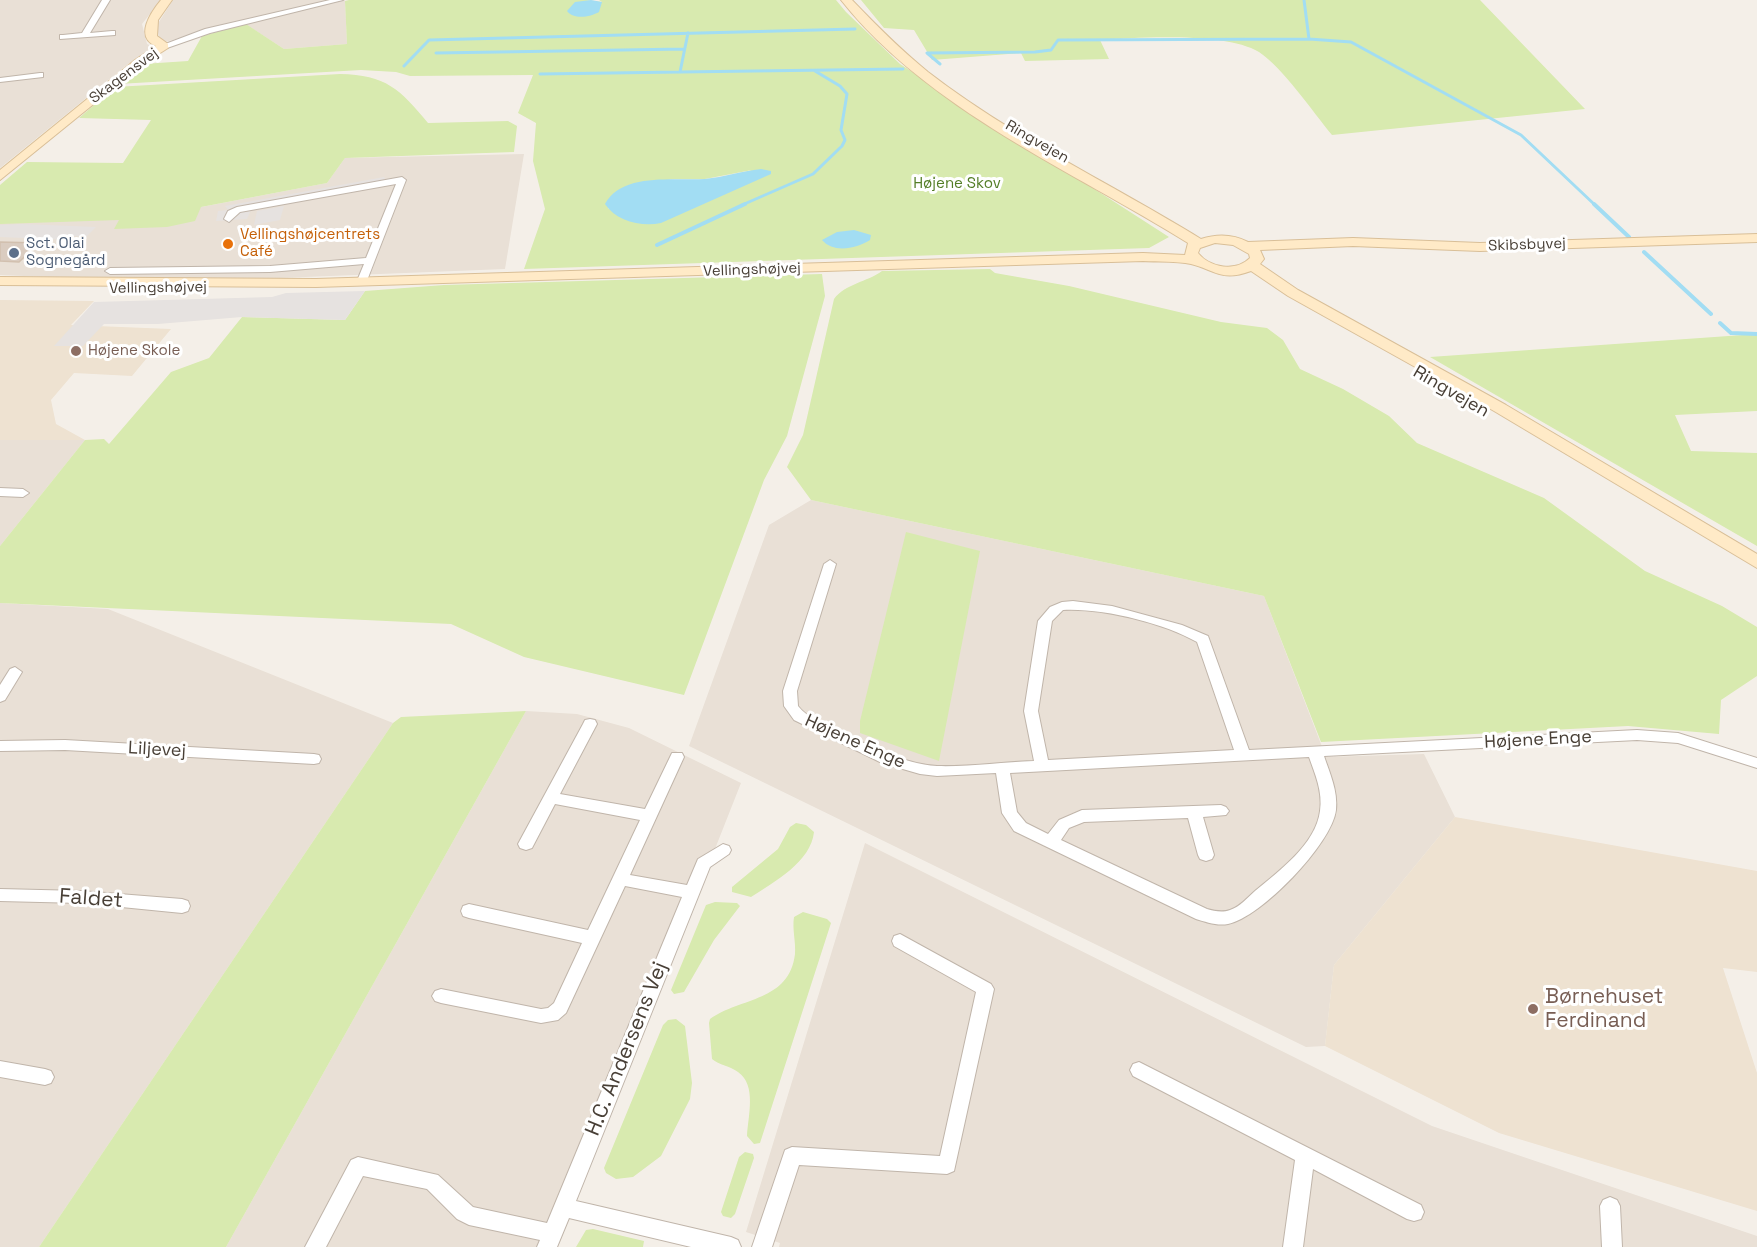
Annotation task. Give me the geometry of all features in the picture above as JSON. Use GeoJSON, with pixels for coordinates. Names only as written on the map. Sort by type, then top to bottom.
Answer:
{"type":"FeatureCollection","features":[{"type":"Feature","properties":{"kind":"street"},"geometry":{"type":"LineString","coordinates":[[85,35],[106,0]]}},
{"type":"Feature","properties":{"kind":"street"},"geometry":{"type":"LineString","coordinates":[[164,46],[155,42],[150,31],[152,19],[167,0]]}},
{"type":"Feature","properties":{"kind":"street","name":"Skagensvej"},"geometry":{"type":"LineString","coordinates":[[0,176],[133,67],[164,46],[308,3],[339,0]]}},
{"type":"Feature","properties":{"kind":"street","name":"Ringvejen"},"geometry":{"type":"LineString","coordinates":[[846,0],[907,58],[960,98],[1057,162],[1198,248]]}},
{"type":"Feature","properties":{"kind":"street"},"geometry":{"type":"LineString","coordinates":[[63,37],[112,33]]}},
{"type":"Feature","properties":{"kind":"street"},"geometry":{"type":"LineString","coordinates":[[0,80],[40,75]]}},
{"type":"Feature","properties":{"kind":"street"},"geometry":{"type":"LineString","coordinates":[[229,219],[231,213],[237,210],[402,180],[362,281]]}},
{"type":"Feature","properties":{"kind":"street","name":"Skibsbyvej"},"geometry":{"type":"LineString","coordinates":[[1249,259],[1297,245],[1374,242],[1480,247],[1757,238]]}},
{"type":"Feature","properties":{"kind":"street"},"geometry":{"type":"LineString","coordinates":[[1229,240],[1249,259],[1210,268],[1198,248],[1229,240]]}},
{"type":"Feature","properties":{"kind":"street","name":"Vellingshøjvej"},"geometry":{"type":"LineString","coordinates":[[0,287],[155,290],[362,281],[1143,257],[1198,248]]}},
{"type":"Feature","properties":{"kind":"street","name":"Ringvejen"},"geometry":{"type":"LineString","coordinates":[[1249,259],[1485,412],[1667,510],[1757,562]]}},
{"type":"Feature","properties":{"kind":"street","name":"Vellingshøjvej"},"geometry":{"type":"LineString","coordinates":[[110,272],[281,269],[370,261]]}},
{"type":"Feature","properties":{"kind":"street","name":"Vellingshøjvej"},"geometry":{"type":"LineString","coordinates":[[0,280],[160,284],[316,283]]}},
{"type":"Feature","properties":{"kind":"street"},"geometry":{"type":"LineString","coordinates":[[0,492],[23,493]]}},
{"type":"Feature","properties":{"kind":"street","name":"Højene Enge"},"geometry":{"type":"LineString","coordinates":[[830,564],[790,691],[789,703],[794,714],[899,764],[916,769],[937,771],[1314,750],[1659,736],[1678,738],[1757,763]]}},
{"type":"Feature","properties":{"kind":"street"},"geometry":{"type":"LineString","coordinates":[[1042,765],[1031,711],[1045,621],[1053,610],[1063,606],[1095,608],[1184,628],[1203,639],[1243,754]]}},
{"type":"Feature","properties":{"kind":"street"},"geometry":{"type":"LineString","coordinates":[[0,697],[15,672]]}},
{"type":"Feature","properties":{"kind":"street"},"geometry":{"type":"LineString","coordinates":[[526,844],[591,724]]}},
{"type":"Feature","properties":{"kind":"street","name":"Liljevej"},"geometry":{"type":"LineString","coordinates":[[0,746],[65,745],[314,759]]}},
{"type":"Feature","properties":{"kind":"street"},"geometry":{"type":"LineString","coordinates":[[1002,767],[1010,813],[1020,827],[1202,914],[1217,919],[1231,919],[1245,910],[1320,838],[1327,822],[1329,796],[1314,750]]}},
{"type":"Feature","properties":{"kind":"street"},"geometry":{"type":"LineString","coordinates":[[441,996],[541,1016],[552,1015],[560,1008],[677,758]]}},
{"type":"Feature","properties":{"kind":"street"},"geometry":{"type":"LineString","coordinates":[[550,798],[649,816]]}},
{"type":"Feature","properties":{"kind":"street"},"geometry":{"type":"LineString","coordinates":[[1050,843],[1064,824],[1082,816],[1221,811]]}},
{"type":"Feature","properties":{"kind":"street"},"geometry":{"type":"LineString","coordinates":[[1194,812],[1206,855]]}},
{"type":"Feature","properties":{"kind":"street","name":"H.C. Andersens Vej"},"geometry":{"type":"LineString","coordinates":[[315,1247],[358,1166],[431,1181],[438,1185],[461,1212],[469,1216],[549,1240],[704,862],[723,850]]}},
{"type":"Feature","properties":{"kind":"street"},"geometry":{"type":"LineString","coordinates":[[620,879],[692,892]]}},
{"type":"Feature","properties":{"kind":"street","name":"Faldet"},"geometry":{"type":"LineString","coordinates":[[0,895],[81,897],[182,906]]}},
{"type":"Feature","properties":{"kind":"street"},"geometry":{"type":"LineString","coordinates":[[470,911],[592,938]]}},
{"type":"Feature","properties":{"kind":"street"},"geometry":{"type":"LineString","coordinates":[[762,1247],[792,1156],[947,1165],[985,988],[900,941]]}},
{"type":"Feature","properties":{"kind":"street"},"geometry":{"type":"LineString","coordinates":[[0,1069],[45,1077]]}},
{"type":"Feature","properties":{"kind":"street"},"geometry":{"type":"LineString","coordinates":[[1138,1070],[1414,1212]]}},
{"type":"Feature","properties":{"kind":"street"},"geometry":{"type":"LineString","coordinates":[[1293,1247],[1305,1156]]}},
{"type":"Feature","properties":{"kind":"street"},"geometry":{"type":"LineString","coordinates":[[1610,1206],[1611,1247]]}},
{"type":"Feature","properties":{"kind":"street"},"geometry":{"type":"LineString","coordinates":[[563,1207],[730,1247]]}},
{"type":"Feature","properties":{"kind":"shaded area"},"geometry":{"type":"Polygon","coordinates":[[[0,0],[161,0],[142,24],[147,44],[154,47],[128,64],[0,168],[0,0]]]}},
{"type":"Feature","properties":{"kind":"shaded area"},"geometry":{"type":"Polygon","coordinates":[[[173,0],[345,0],[347,44],[284,49],[241,21],[165,42],[159,39],[157,25],[173,0]]]}},
{"type":"Feature","properties":{"kind":"shaded area"},"geometry":{"type":"Polygon","coordinates":[[[524,154],[505,269],[255,279],[99,279],[0,275],[0,220],[191,209],[327,183],[345,158],[524,154]]]}},
{"type":"Feature","properties":{"kind":"shaded area"},"geometry":{"type":"Polygon","coordinates":[[[384,177],[389,185],[251,210],[247,219],[216,221],[218,211],[228,210],[225,206],[384,177]]]}},
{"type":"Feature","properties":{"kind":"shaded area"},"geometry":{"type":"Polygon","coordinates":[[[284,206],[280,220],[254,225],[257,211],[284,206]]]}},
{"type":"Feature","properties":{"kind":"shaded area"},"geometry":{"type":"Polygon","coordinates":[[[0,225],[96,227],[86,237],[74,236],[70,240],[0,237],[0,225]]]}},
{"type":"Feature","properties":{"kind":"shaded area"},"geometry":{"type":"Polygon","coordinates":[[[365,291],[345,320],[242,317],[158,324],[104,324],[83,346],[54,346],[94,302],[272,297],[286,293],[365,291]]]}},
{"type":"Feature","properties":{"kind":"shaded area","name":"Højene Skole"},"geometry":{"type":"Polygon","coordinates":[[[0,300],[94,301],[71,325],[171,329],[132,376],[74,373],[51,400],[56,424],[85,440],[0,440],[0,300]]]}},
{"type":"Feature","properties":{"kind":"shaded area"},"geometry":{"type":"Polygon","coordinates":[[[0,440],[85,440],[0,546],[0,440]]]}},
{"type":"Feature","properties":{"kind":"shaded area"},"geometry":{"type":"Polygon","coordinates":[[[811,500],[1264,596],[1326,757],[1424,754],[1455,817],[1334,965],[1325,1046],[1306,1047],[689,746],[769,525],[811,500]]]}},
{"type":"Feature","properties":{"kind":"shaded area"},"geometry":{"type":"Polygon","coordinates":[[[0,603],[108,609],[393,723],[39,1247],[0,1247],[0,603]]]}},
{"type":"Feature","properties":{"kind":"shaded area"},"geometry":{"type":"Polygon","coordinates":[[[526,711],[577,714],[629,728],[741,783],[558,1247],[226,1247],[526,711]]]}},
{"type":"Feature","properties":{"kind":"shaded area","name":"Børnehuset Ferdinand"},"geometry":{"type":"Polygon","coordinates":[[[1455,817],[1757,871],[1757,972],[1723,968],[1757,1073],[1757,1211],[1499,1133],[1325,1046],[1334,965],[1455,817]]]}},
{"type":"Feature","properties":{"kind":"shaded area"},"geometry":{"type":"Polygon","coordinates":[[[865,843],[1432,1126],[1757,1236],[1757,1247],[779,1247],[780,1243],[746,1232],[865,843]]]}},
{"type":"Feature","properties":{"kind":"green space","name":"Højene Skov"},"geometry":{"type":"Polygon","coordinates":[[[836,0],[900,64],[1169,237],[1149,248],[524,269],[545,209],[533,161],[536,123],[518,113],[533,75],[410,76],[396,72],[361,70],[118,84],[143,64],[188,61],[202,36],[246,24],[284,49],[347,44],[345,1],[836,0]],[[752,170],[705,179],[674,179],[629,185],[608,209],[752,170]]]}},
{"type":"Feature","properties":{"kind":"green space"},"geometry":{"type":"Polygon","coordinates":[[[861,0],[1480,0],[1585,109],[1332,135],[1277,68],[1259,52],[1245,46],[1226,41],[1182,37],[1137,38],[1100,40],[1109,59],[1025,61],[1021,53],[932,60],[914,30],[884,28],[861,0]]]}},
{"type":"Feature","properties":{"kind":"green space"},"geometry":{"type":"Polygon","coordinates":[[[340,74],[369,77],[391,86],[409,101],[428,123],[508,121],[517,126],[514,152],[345,158],[327,183],[201,207],[195,221],[167,227],[114,229],[119,220],[0,224],[0,185],[27,162],[123,163],[151,120],[79,118],[115,87],[340,74]]]}},
{"type":"Feature","properties":{"kind":"green space"},"geometry":{"type":"Polygon","coordinates":[[[990,269],[995,273],[1069,286],[1221,322],[1267,328],[1283,340],[1300,369],[1343,389],[1389,416],[1417,443],[1544,498],[1645,571],[1722,606],[1757,627],[1757,676],[1721,700],[1719,734],[1628,726],[1321,742],[1264,596],[811,500],[787,467],[803,435],[834,299],[850,286],[882,271],[990,269]]]}},
{"type":"Feature","properties":{"kind":"green space"},"geometry":{"type":"Polygon","coordinates":[[[822,274],[825,296],[787,436],[764,480],[684,695],[524,657],[451,624],[0,603],[0,546],[85,440],[104,439],[109,444],[171,372],[209,358],[242,317],[345,320],[365,291],[444,285],[822,274]]]}},
{"type":"Feature","properties":{"kind":"green space"},"geometry":{"type":"Polygon","coordinates":[[[1757,334],[1757,411],[1675,415],[1691,451],[1757,453],[1757,546],[1430,357],[1757,334]]]}},
{"type":"Feature","properties":{"kind":"green space"},"geometry":{"type":"Polygon","coordinates":[[[906,532],[980,551],[939,761],[860,733],[860,721],[906,532]]]}},
{"type":"Feature","properties":{"kind":"green space"},"geometry":{"type":"Polygon","coordinates":[[[526,711],[226,1247],[39,1247],[393,723],[401,717],[526,711]]]}},
{"type":"Feature","properties":{"kind":"green space"},"geometry":{"type":"Polygon","coordinates":[[[796,823],[806,825],[814,832],[806,853],[799,862],[751,897],[732,892],[732,887],[778,849],[790,827],[796,823]]]}},
{"type":"Feature","properties":{"kind":"green space"},"geometry":{"type":"Polygon","coordinates":[[[715,902],[737,903],[740,906],[714,940],[684,992],[674,994],[671,990],[706,905],[715,902]]]}},
{"type":"Feature","properties":{"kind":"green space"},"geometry":{"type":"Polygon","coordinates":[[[803,912],[827,919],[831,923],[760,1143],[754,1144],[747,1136],[750,1101],[748,1085],[738,1072],[712,1059],[709,1023],[710,1019],[722,1012],[774,990],[784,981],[791,970],[795,954],[794,917],[803,912]]]}},
{"type":"Feature","properties":{"kind":"green space"},"geometry":{"type":"Polygon","coordinates":[[[676,1019],[685,1026],[692,1083],[690,1099],[661,1156],[633,1177],[616,1179],[606,1173],[604,1168],[663,1025],[668,1020],[676,1019]]]}},
{"type":"Feature","properties":{"kind":"green space"},"geometry":{"type":"Polygon","coordinates":[[[745,1152],[753,1154],[754,1158],[735,1214],[731,1218],[723,1216],[721,1212],[739,1157],[745,1152]]]}},
{"type":"Feature","properties":{"kind":"green space"},"geometry":{"type":"Polygon","coordinates":[[[593,1229],[644,1241],[643,1247],[576,1247],[586,1230],[593,1229]]]}},
{"type":"Feature","properties":{"kind":"water"},"geometry":{"type":"Polygon","coordinates":[[[591,0],[602,2],[599,12],[582,17],[574,16],[567,11],[575,2],[591,0]]]}},
{"type":"Feature","properties":{"kind":"water"},"geometry":{"type":"Polygon","coordinates":[[[761,169],[771,171],[771,174],[661,223],[645,224],[622,219],[605,204],[613,194],[636,183],[665,179],[705,179],[761,169]]]}},
{"type":"Feature","properties":{"kind":"water"},"geometry":{"type":"Polygon","coordinates":[[[854,230],[871,235],[870,240],[852,247],[839,248],[822,240],[837,232],[854,230]]]}},
{"type":"Feature","properties":{"kind":"building","name":"Sct. Olai Sognegård"},"geometry":{"type":"Polygon","coordinates":[[[0,242],[39,243],[19,262],[0,261],[0,242]]]}},
{"type":"Feature","properties":{"kind":"waterway"},"geometry":{"type":"LineString","coordinates":[[1304,0],[1309,39]]}},
{"type":"Feature","properties":{"kind":"waterway"},"geometry":{"type":"LineString","coordinates":[[688,33],[855,29]]}},
{"type":"Feature","properties":{"kind":"waterway"},"geometry":{"type":"LineString","coordinates":[[404,66],[429,40],[688,33]]}},
{"type":"Feature","properties":{"kind":"waterway"},"geometry":{"type":"LineString","coordinates":[[680,72],[688,33]]}},
{"type":"Feature","properties":{"kind":"waterway"},"geometry":{"type":"LineString","coordinates":[[940,64],[927,53],[1035,52],[1051,50],[1058,40],[1309,39]]}},
{"type":"Feature","properties":{"kind":"waterway"},"geometry":{"type":"LineString","coordinates":[[1309,39],[1351,42],[1521,135],[1595,205]]}},
{"type":"Feature","properties":{"kind":"waterway"},"geometry":{"type":"LineString","coordinates":[[436,53],[684,49]]}},
{"type":"Feature","properties":{"kind":"waterway"},"geometry":{"type":"LineString","coordinates":[[680,72],[903,69]]}},
{"type":"Feature","properties":{"kind":"waterway"},"geometry":{"type":"LineString","coordinates":[[742,205],[813,174],[842,146],[845,140],[841,130],[847,94],[840,86],[815,71]]}},
{"type":"Feature","properties":{"kind":"waterway"},"geometry":{"type":"LineString","coordinates":[[540,74],[680,72]]}},
{"type":"Feature","properties":{"kind":"waterway"},"geometry":{"type":"LineString","coordinates":[[657,245],[745,204]]}},
{"type":"Feature","properties":{"kind":"waterway"},"geometry":{"type":"LineString","coordinates":[[1594,204],[1629,237]]}},
{"type":"Feature","properties":{"kind":"waterway"},"geometry":{"type":"LineString","coordinates":[[1644,252],[1711,314]]}},
{"type":"Feature","properties":{"kind":"waterway"},"geometry":{"type":"LineString","coordinates":[[1720,323],[1731,333],[1757,334]]}},
{"type":"Feature","properties":{"kind":"place","name":"Vellingshøjcentrets Café"},"geometry":{"type":"Point","coordinates":[228,244]}},
{"type":"Feature","properties":{"kind":"place","name":"Sct. Olai Sognegård"},"geometry":{"type":"Point","coordinates":[14,253]}},
{"type":"Feature","properties":{"kind":"place","name":"Højene Skole"},"geometry":{"type":"Point","coordinates":[76,351]}},
{"type":"Feature","properties":{"kind":"place","name":"Børnehuset Ferdinand"},"geometry":{"type":"Point","coordinates":[1533,1009]}}]}
